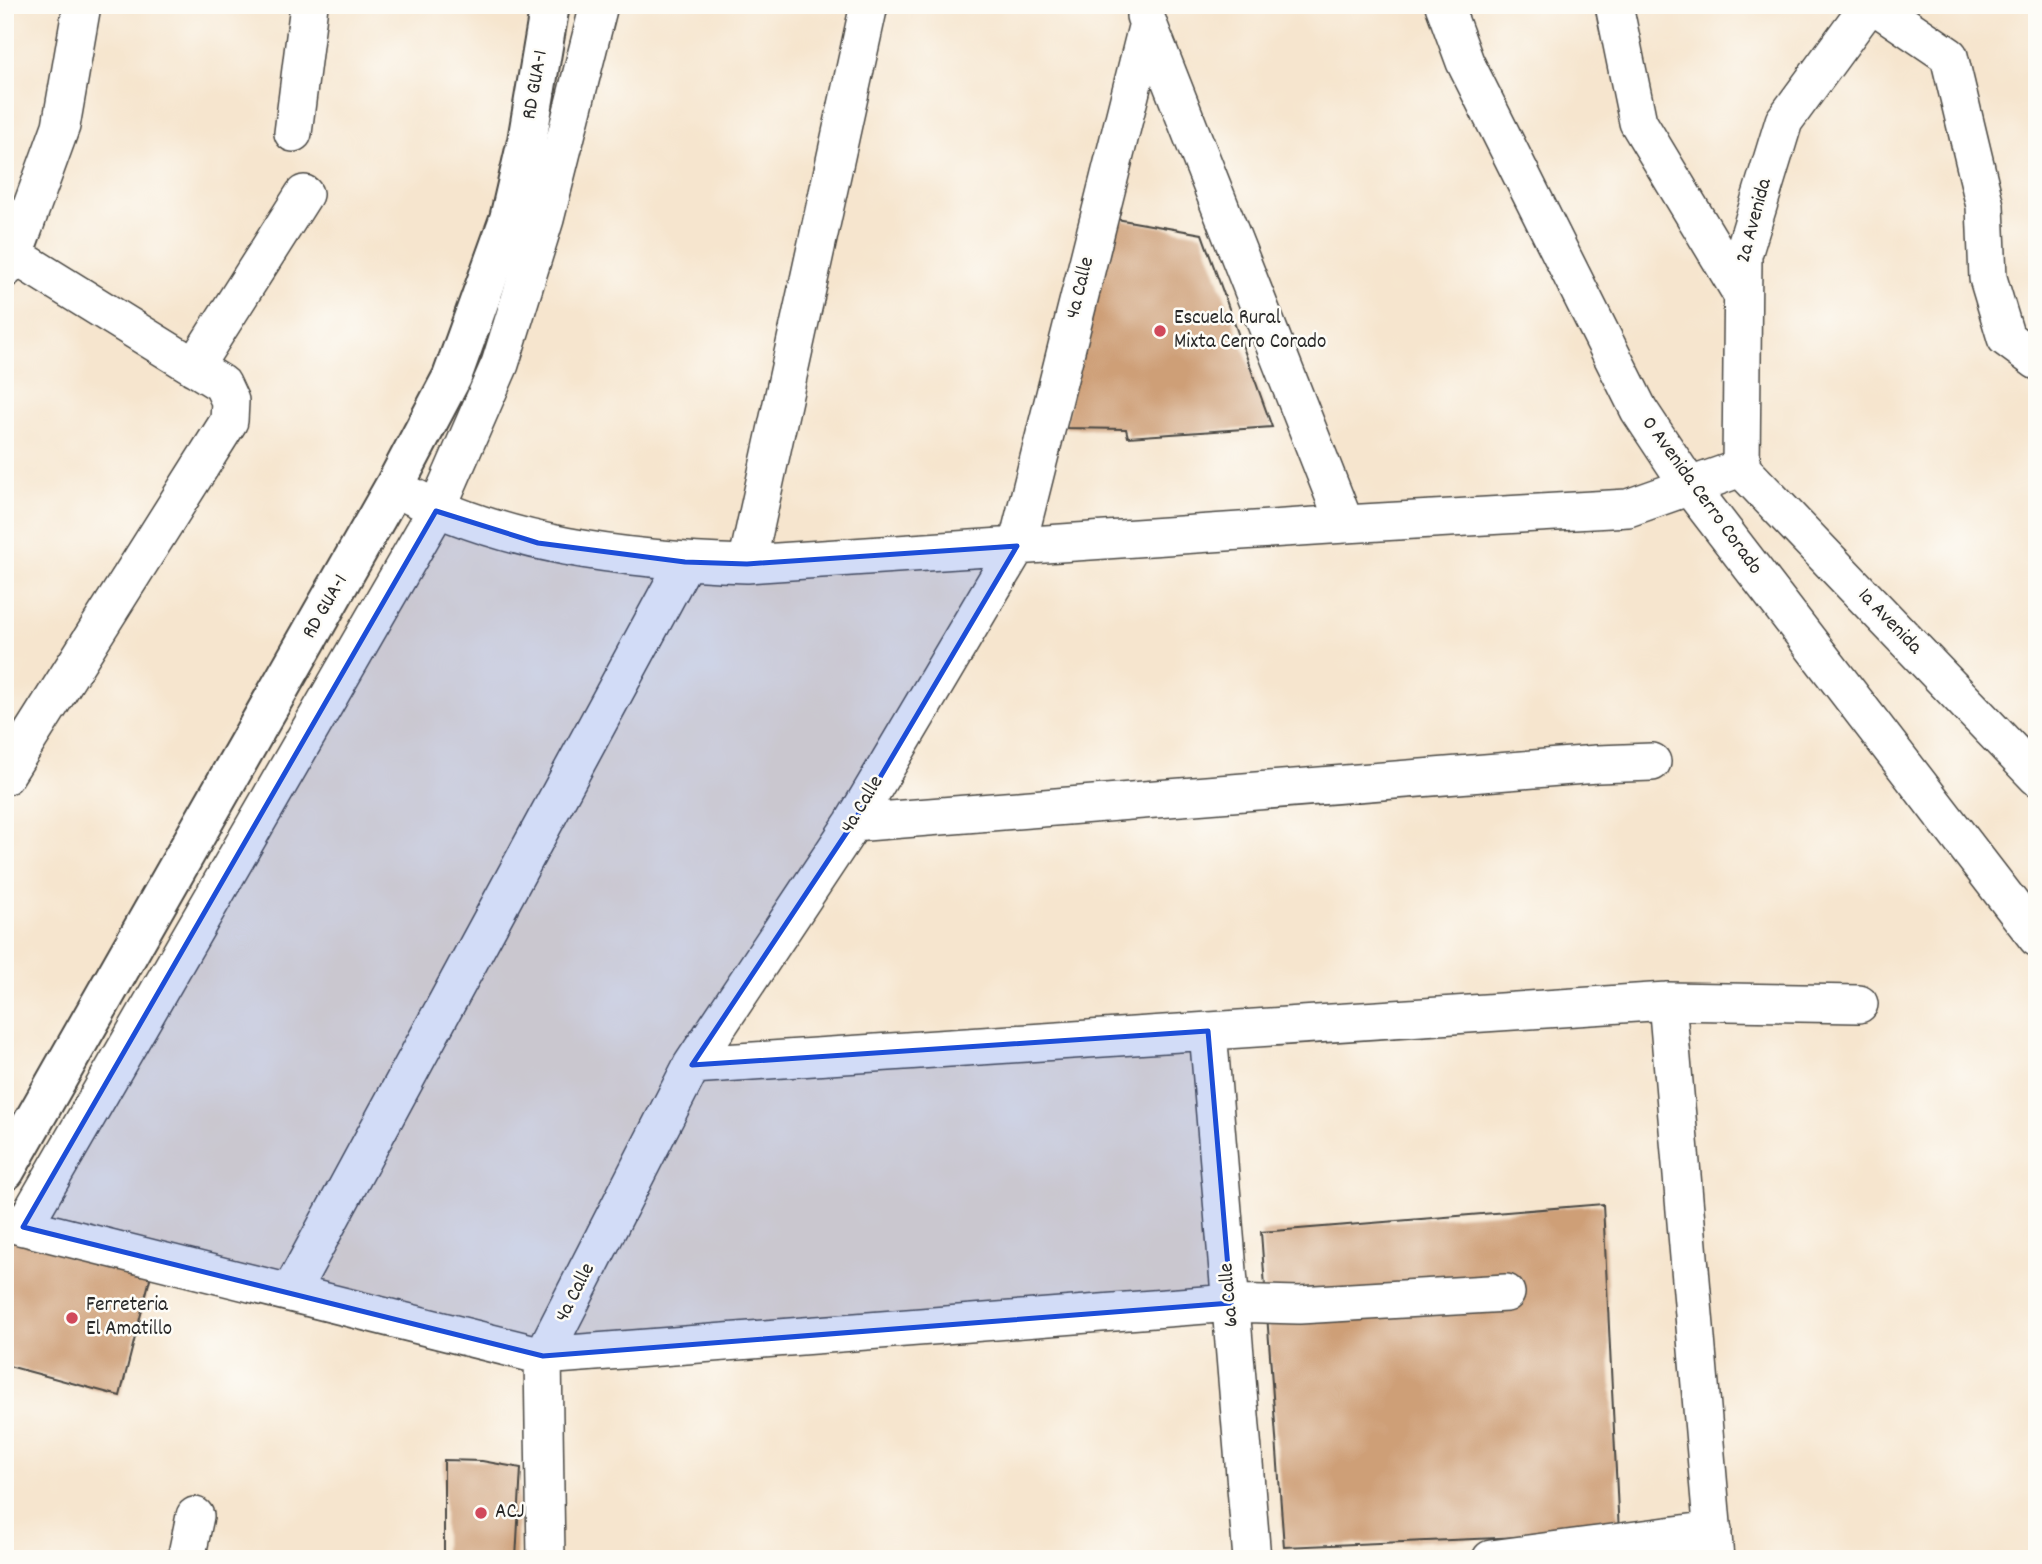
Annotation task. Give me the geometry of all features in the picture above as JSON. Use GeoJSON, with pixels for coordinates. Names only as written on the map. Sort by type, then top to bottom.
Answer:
{"type":"FeatureCollection","features":[{"type":"Feature","properties":{"kind":"main road","name":"RD GUA-1"},"geometry":{"type":"LineString","coordinates":[[5,1171],[394,487],[452,377],[509,219],[527,141],[550,5]]}},
{"type":"Feature","properties":{"kind":"street"},"geometry":{"type":"LineString","coordinates":[[5,776],[16,734],[229,421],[230,401],[222,384],[9,262],[61,125],[82,5]]}},
{"type":"Feature","properties":{"kind":"street"},"geometry":{"type":"LineString","coordinates":[[293,134],[309,5]]}},
{"type":"Feature","properties":{"kind":"street"},"geometry":{"type":"LineString","coordinates":[[599,5],[549,206],[500,364],[436,510],[14,1224],[543,1356],[1231,1303],[1299,1305],[1506,1293]]}},
{"type":"Feature","properties":{"kind":"street"},"geometry":{"type":"LineString","coordinates":[[747,564],[869,5]]}},
{"type":"Feature","properties":{"kind":"street","name":"0 Avenida Cerro Corado"},"geometry":{"type":"LineString","coordinates":[[1444,5],[1465,62],[1639,410],[1690,487],[2037,938]]}},
{"type":"Feature","properties":{"kind":"street"},"geometry":{"type":"LineString","coordinates":[[1614,5],[1638,122],[1741,293]]}},
{"type":"Feature","properties":{"kind":"street","name":"2a Avenida"},"geometry":{"type":"LineString","coordinates":[[1741,468],[1743,255],[1784,121],[1872,5],[1948,56],[1985,206],[1988,278],[2006,338],[2037,361]]}},
{"type":"Feature","properties":{"kind":"street"},"geometry":{"type":"LineString","coordinates":[[1144,14],[1345,524]]}},
{"type":"Feature","properties":{"kind":"street","name":"4a Calle"},"geometry":{"type":"LineString","coordinates":[[546,1559],[543,1356],[692,1065],[853,823],[1017,546],[1144,14]]}},
{"type":"Feature","properties":{"kind":"street"},"geometry":{"type":"LineString","coordinates":[[194,367],[304,194]]}},
{"type":"Feature","properties":{"kind":"street"},"geometry":{"type":"LineString","coordinates":[[394,487],[436,510],[538,543],[685,562],[747,564],[1628,508],[1741,468]]}},
{"type":"Feature","properties":{"kind":"street","name":"1a Avenida"},"geometry":{"type":"LineString","coordinates":[[1741,468],[2037,777]]}},
{"type":"Feature","properties":{"kind":"street"},"geometry":{"type":"LineString","coordinates":[[290,1293],[685,562]]}},
{"type":"Feature","properties":{"kind":"street"},"geometry":{"type":"LineString","coordinates":[[853,823],[1597,764],[1652,762]]}},
{"type":"Feature","properties":{"kind":"street"},"geometry":{"type":"LineString","coordinates":[[692,1065],[1668,1001],[1859,1004]]}},
{"type":"Feature","properties":{"kind":"street"},"geometry":{"type":"LineString","coordinates":[[1491,1559],[1714,1544],[1668,1001]]}},
{"type":"Feature","properties":{"kind":"street","name":"6a Calle"},"geometry":{"type":"LineString","coordinates":[[1208,1031],[1252,1559]]}},
{"type":"Feature","properties":{"kind":"street"},"geometry":{"type":"LineString","coordinates":[[186,1559],[195,1516]]}},
{"type":"Feature","properties":{"kind":"highlighted area"},"geometry":{"type":"Polygon","coordinates":[[[436,511],[538,543],[685,562],[747,564],[1017,546],[853,823],[692,1065],[1208,1031],[1231,1303],[543,1356],[23,1227],[436,511]]]}},
{"type":"Feature","properties":{"kind":"building","name":"Escuela Rural Mixta Cerro Corado"},"geometry":{"type":"Polygon","coordinates":[[[1105,217],[1202,234],[1272,427],[1128,437],[1126,429],[1065,428],[1105,217]]]}},
{"type":"Feature","properties":{"kind":"building"},"geometry":{"type":"Polygon","coordinates":[[[1603,1204],[1619,1533],[1284,1547],[1261,1232],[1603,1204]]]}},
{"type":"Feature","properties":{"kind":"building","name":"Ferreteria El Amatillo"},"geometry":{"type":"Polygon","coordinates":[[[9,1238],[152,1271],[120,1396],[5,1365],[5,1251],[9,1238]]]}},
{"type":"Feature","properties":{"kind":"building","name":"ACJ"},"geometry":{"type":"Polygon","coordinates":[[[444,1460],[482,1461],[521,1468],[516,1559],[444,1559],[444,1460]]]}},
{"type":"Feature","properties":{"kind":"place","name":"Escuela Rural Mixta Cerro Corado"},"geometry":{"type":"Point","coordinates":[1160,331]}},
{"type":"Feature","properties":{"kind":"place","name":"Ferreteria El Amatillo"},"geometry":{"type":"Point","coordinates":[72,1318]}},
{"type":"Feature","properties":{"kind":"place","name":"ACJ"},"geometry":{"type":"Point","coordinates":[481,1513]}}]}
